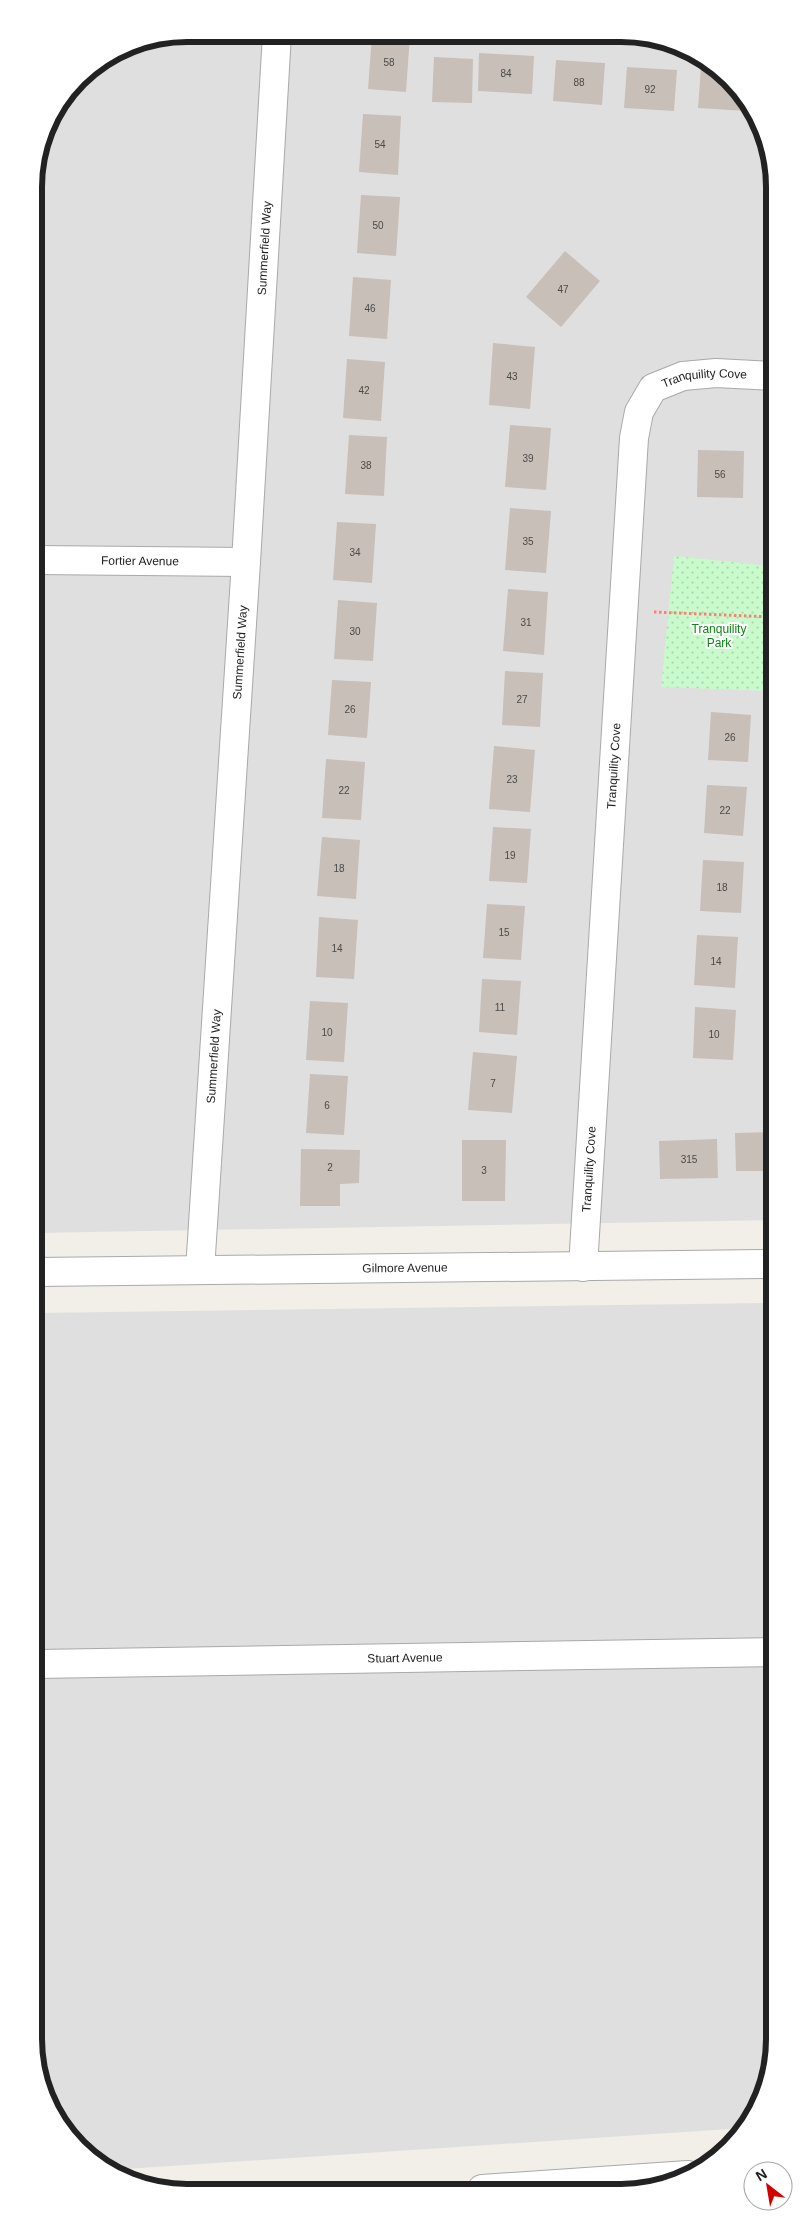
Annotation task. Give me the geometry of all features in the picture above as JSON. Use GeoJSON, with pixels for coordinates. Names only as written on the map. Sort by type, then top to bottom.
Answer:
{"type":"FeatureCollection","features":[{"type":"Feature","properties":{"kind":"street","name":"Summerfield Way"},"geometry":{"type":"LineString","coordinates":[[200,1270],[246,562],[277,42]]}},
{"type":"Feature","properties":{"kind":"street","name":"Tranquility Cove"},"geometry":{"type":"LineString","coordinates":[[583,1267],[634,438],[639,412],[653,388],[683,376],[716,372],[766,376]]}},
{"type":"Feature","properties":{"kind":"street","name":"Fortier Avenue"},"geometry":{"type":"LineString","coordinates":[[43,560],[246,562]]}},
{"type":"Feature","properties":{"kind":"street","name":"Gilmore Avenue"},"geometry":{"type":"LineString","coordinates":[[42,1272],[765,1264]]}},
{"type":"Feature","properties":{"kind":"street","name":"Stuart Avenue"},"geometry":{"type":"LineString","coordinates":[[42,1664],[765,1652]]}},
{"type":"Feature","properties":{"kind":"street"},"geometry":{"type":"LineString","coordinates":[[556,2184],[665,2177]]}},
{"type":"Feature","properties":{"kind":"path"},"geometry":{"type":"LineString","coordinates":[[623,611],[766,617]]}},
{"type":"Feature","properties":{"kind":"shaded area"},"geometry":{"type":"Polygon","coordinates":[[[187,42],[621,42],[649,45],[685,57],[709,72],[723,85],[736,99],[751,123],[763,159],[766,187],[765,1220],[42,1233],[43,178],[47,150],[57,123],[72,99],[85,85],[115,62],[150,47],[187,42]]]}},
{"type":"Feature","properties":{"kind":"shaded area"},"geometry":{"type":"Polygon","coordinates":[[[765,1303],[765,2048],[761,2076],[751,2103],[734,2129],[123,2169],[92,2148],[72,2127],[57,2103],[50,2085],[45,2067],[42,2039],[42,1313],[765,1303]]]}},
{"type":"Feature","properties":{"kind":"green space","name":"Tranquility Park"},"geometry":{"type":"Polygon","coordinates":[[[674,556],[766,565],[766,691],[661,687],[674,556]]]}},
{"type":"Feature","properties":{"kind":"building"},"geometry":{"type":"Polygon","coordinates":[[[371,42],[410,42],[406,92],[368,89],[371,42]]]}},
{"type":"Feature","properties":{"kind":"building"},"geometry":{"type":"Polygon","coordinates":[[[479,53],[534,56],[532,94],[478,91],[479,53]]]}},
{"type":"Feature","properties":{"kind":"building"},"geometry":{"type":"Polygon","coordinates":[[[434,57],[473,59],[472,103],[432,102],[434,57]]]}},
{"type":"Feature","properties":{"kind":"building"},"geometry":{"type":"Polygon","coordinates":[[[556,60],[605,63],[602,105],[553,101],[556,60]]]}},
{"type":"Feature","properties":{"kind":"building"},"geometry":{"type":"Polygon","coordinates":[[[627,67],[677,70],[674,111],[624,108],[627,67]]]}},
{"type":"Feature","properties":{"kind":"building"},"geometry":{"type":"Polygon","coordinates":[[[701,67],[723,85],[736,99],[743,111],[698,108],[701,67]]]}},
{"type":"Feature","properties":{"kind":"building"},"geometry":{"type":"Polygon","coordinates":[[[363,114],[401,116],[398,175],[359,172],[363,114]]]}},
{"type":"Feature","properties":{"kind":"building"},"geometry":{"type":"Polygon","coordinates":[[[361,195],[400,197],[396,256],[357,253],[361,195]]]}},
{"type":"Feature","properties":{"kind":"building"},"geometry":{"type":"Polygon","coordinates":[[[565,251],[600,281],[561,327],[526,297],[565,251]]]}},
{"type":"Feature","properties":{"kind":"building"},"geometry":{"type":"Polygon","coordinates":[[[353,277],[391,280],[387,339],[349,336],[353,277]]]}},
{"type":"Feature","properties":{"kind":"building"},"geometry":{"type":"Polygon","coordinates":[[[493,343],[535,347],[530,409],[489,405],[493,343]]]}},
{"type":"Feature","properties":{"kind":"building"},"geometry":{"type":"Polygon","coordinates":[[[347,359],[385,362],[381,421],[343,418],[347,359]]]}},
{"type":"Feature","properties":{"kind":"building"},"geometry":{"type":"Polygon","coordinates":[[[510,425],[551,428],[546,490],[505,487],[510,425]]]}},
{"type":"Feature","properties":{"kind":"building"},"geometry":{"type":"Polygon","coordinates":[[[349,435],[387,437],[384,496],[345,494],[349,435]]]}},
{"type":"Feature","properties":{"kind":"building"},"geometry":{"type":"Polygon","coordinates":[[[698,450],[744,451],[743,498],[697,497],[698,450]]]}},
{"type":"Feature","properties":{"kind":"building"},"geometry":{"type":"Polygon","coordinates":[[[510,508],[551,511],[546,573],[505,570],[510,508]]]}},
{"type":"Feature","properties":{"kind":"building"},"geometry":{"type":"Polygon","coordinates":[[[337,522],[376,524],[372,583],[333,580],[337,522]]]}},
{"type":"Feature","properties":{"kind":"building"},"geometry":{"type":"Polygon","coordinates":[[[508,589],[548,592],[544,655],[503,651],[508,589]]]}},
{"type":"Feature","properties":{"kind":"building"},"geometry":{"type":"Polygon","coordinates":[[[338,600],[377,603],[373,661],[334,659],[338,600]]]}},
{"type":"Feature","properties":{"kind":"building"},"geometry":{"type":"Polygon","coordinates":[[[505,671],[543,673],[540,727],[502,725],[505,671]]]}},
{"type":"Feature","properties":{"kind":"building"},"geometry":{"type":"Polygon","coordinates":[[[332,680],[371,682],[367,738],[328,735],[332,680]]]}},
{"type":"Feature","properties":{"kind":"building"},"geometry":{"type":"Polygon","coordinates":[[[711,712],[751,715],[748,762],[708,760],[711,712]]]}},
{"type":"Feature","properties":{"kind":"building"},"geometry":{"type":"Polygon","coordinates":[[[494,746],[535,750],[530,812],[489,809],[494,746]]]}},
{"type":"Feature","properties":{"kind":"building"},"geometry":{"type":"Polygon","coordinates":[[[326,759],[365,762],[361,820],[322,818],[326,759]]]}},
{"type":"Feature","properties":{"kind":"building"},"geometry":{"type":"Polygon","coordinates":[[[707,785],[747,787],[743,836],[704,833],[707,785]]]}},
{"type":"Feature","properties":{"kind":"building"},"geometry":{"type":"Polygon","coordinates":[[[493,827],[531,829],[527,883],[489,881],[493,827]]]}},
{"type":"Feature","properties":{"kind":"building"},"geometry":{"type":"Polygon","coordinates":[[[322,837],[360,840],[356,899],[317,896],[322,837]]]}},
{"type":"Feature","properties":{"kind":"building"},"geometry":{"type":"Polygon","coordinates":[[[703,860],[744,862],[741,913],[700,911],[703,860]]]}},
{"type":"Feature","properties":{"kind":"building"},"geometry":{"type":"Polygon","coordinates":[[[487,904],[525,906],[521,960],[483,958],[487,904]]]}},
{"type":"Feature","properties":{"kind":"building"},"geometry":{"type":"Polygon","coordinates":[[[319,917],[358,920],[354,979],[316,977],[319,917]]]}},
{"type":"Feature","properties":{"kind":"building"},"geometry":{"type":"Polygon","coordinates":[[[697,935],[738,937],[735,988],[694,985],[697,935]]]}},
{"type":"Feature","properties":{"kind":"building"},"geometry":{"type":"Polygon","coordinates":[[[482,979],[521,981],[517,1035],[479,1032],[482,979]]]}},
{"type":"Feature","properties":{"kind":"building"},"geometry":{"type":"Polygon","coordinates":[[[310,1001],[348,1003],[344,1062],[306,1060],[310,1001]]]}},
{"type":"Feature","properties":{"kind":"building"},"geometry":{"type":"Polygon","coordinates":[[[695,1007],[736,1010],[733,1060],[693,1058],[695,1007]]]}},
{"type":"Feature","properties":{"kind":"building"},"geometry":{"type":"Polygon","coordinates":[[[473,1052],[517,1056],[512,1113],[468,1110],[473,1052]]]}},
{"type":"Feature","properties":{"kind":"building"},"geometry":{"type":"Polygon","coordinates":[[[310,1074],[348,1076],[344,1135],[306,1133],[310,1074]]]}},
{"type":"Feature","properties":{"kind":"building"},"geometry":{"type":"Polygon","coordinates":[[[765,1132],[765,1171],[736,1171],[735,1133],[765,1132]]]}},
{"type":"Feature","properties":{"kind":"building"},"geometry":{"type":"Polygon","coordinates":[[[717,1139],[718,1178],[660,1179],[659,1141],[717,1139]]]}},
{"type":"Feature","properties":{"kind":"building"},"geometry":{"type":"Polygon","coordinates":[[[462,1140],[506,1140],[505,1201],[462,1201],[462,1140]]]}},
{"type":"Feature","properties":{"kind":"building"},"geometry":{"type":"Polygon","coordinates":[[[301,1149],[360,1150],[359,1183],[340,1184],[340,1206],[300,1206],[301,1149]]]}}]}
